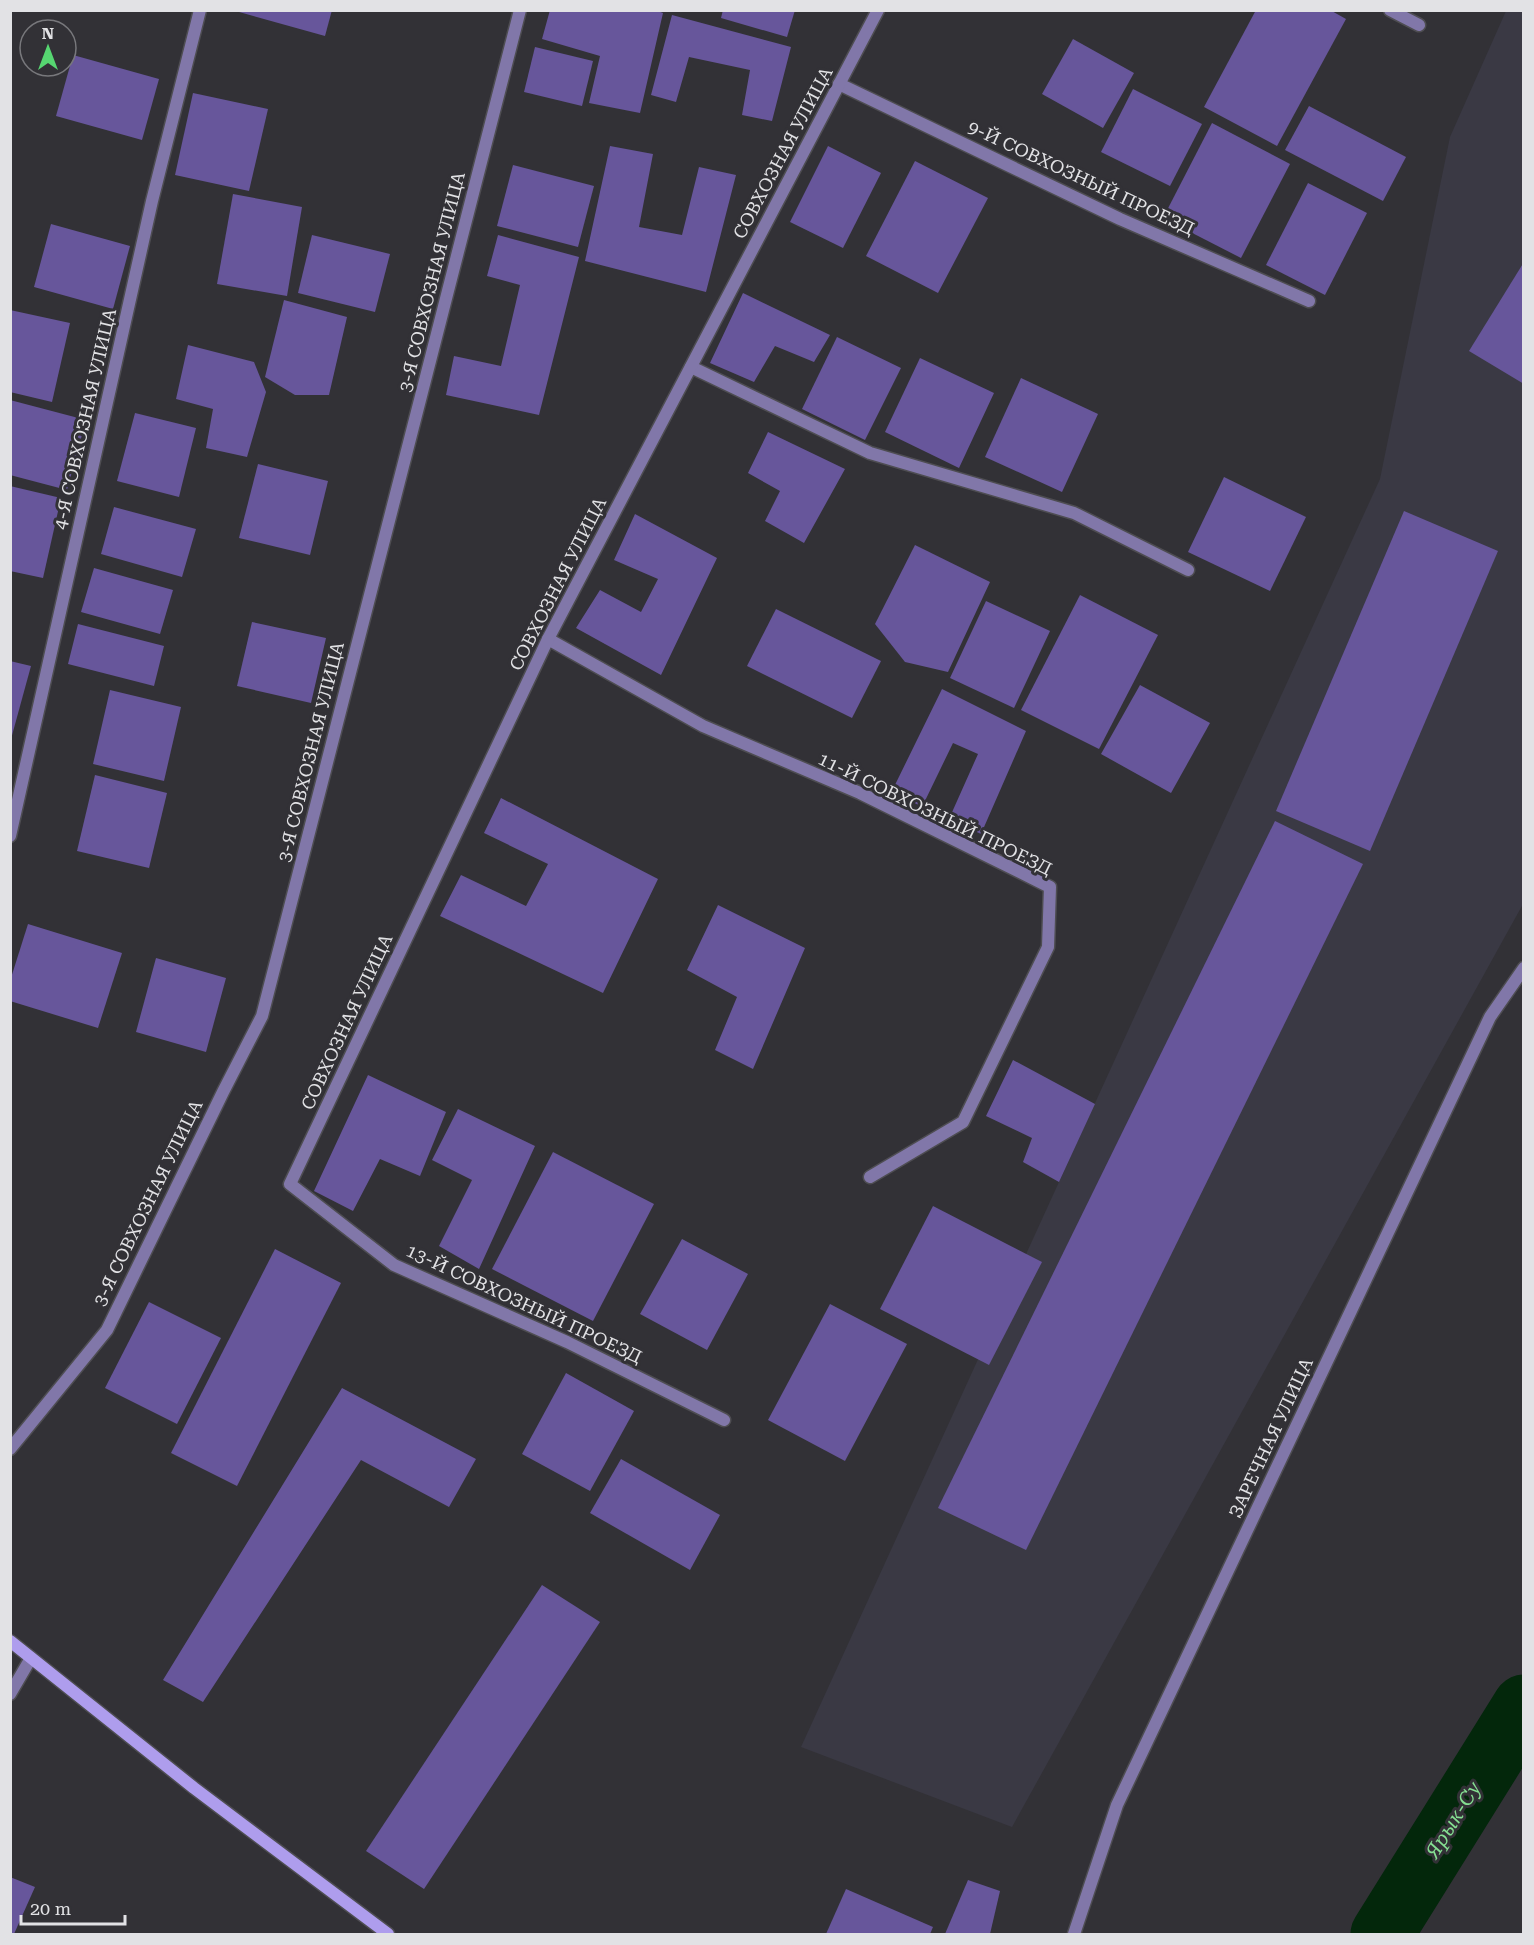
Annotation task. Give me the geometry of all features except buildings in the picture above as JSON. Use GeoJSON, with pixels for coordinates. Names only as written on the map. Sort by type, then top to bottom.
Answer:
{"type":"FeatureCollection","features":[{"type":"Feature","properties":{"kind":"main road"},"geometry":{"type":"LineString","coordinates":[[10,1641],[194,1788],[388,1935]]}},
{"type":"Feature","properties":{"kind":"street","name":"4-Я СОВХОЗНАЯ УЛИЦА"},"geometry":{"type":"LineString","coordinates":[[10,836],[149,212],[200,10]]}},
{"type":"Feature","properties":{"kind":"street","name":"3-Я СОВХОЗНАЯ УЛИЦА"},"geometry":{"type":"LineString","coordinates":[[10,1449],[107,1330],[262,1016],[520,10]]}},
{"type":"Feature","properties":{"kind":"street","name":"СОВХОЗНАЯ УЛИЦА"},"geometry":{"type":"LineString","coordinates":[[290,1184],[548,639],[878,10]]}},
{"type":"Feature","properties":{"kind":"street"},"geometry":{"type":"LineString","coordinates":[[1390,10],[1419,25]]}},
{"type":"Feature","properties":{"kind":"street","name":"9-Й СОВХОЗНЫЙ ПРОЕЗД"},"geometry":{"type":"LineString","coordinates":[[839,84],[1120,219],[1310,301]]}},
{"type":"Feature","properties":{"kind":"street"},"geometry":{"type":"LineString","coordinates":[[691,368],[870,453],[1074,513],[1188,570]]}},
{"type":"Feature","properties":{"kind":"street","name":"11-Й СОВХОЗНЫЙ ПРОЕЗД"},"geometry":{"type":"LineString","coordinates":[[548,639],[703,726],[860,794],[1050,887],[1048,947],[963,1122],[870,1177]]}},
{"type":"Feature","properties":{"kind":"street","name":"ЗАРЕЧНАЯ УЛИЦА"},"geometry":{"type":"LineString","coordinates":[[1074,1935],[1117,1805],[1490,1017],[1524,968]]}},
{"type":"Feature","properties":{"kind":"street","name":"13-Й СОВХОЗНЫЙ ПРОЕЗД"},"geometry":{"type":"LineString","coordinates":[[290,1184],[394,1264],[567,1342],[724,1420]]}},
{"type":"Feature","properties":{"kind":"street"},"geometry":{"type":"LineString","coordinates":[[10,1694],[31,1658]]}},
{"type":"Feature","properties":{"kind":"shaded area"},"geometry":{"type":"Polygon","coordinates":[[[1506,11],[1523,11],[1523,904],[1012,1827],[801,1747],[1380,479],[1450,137],[1506,11]]]}},
{"type":"Feature","properties":{"kind":"waterway","name":"Ярык-Су"},"geometry":{"type":"LineString","coordinates":[[1382,1934],[1524,1706]]}}]}
